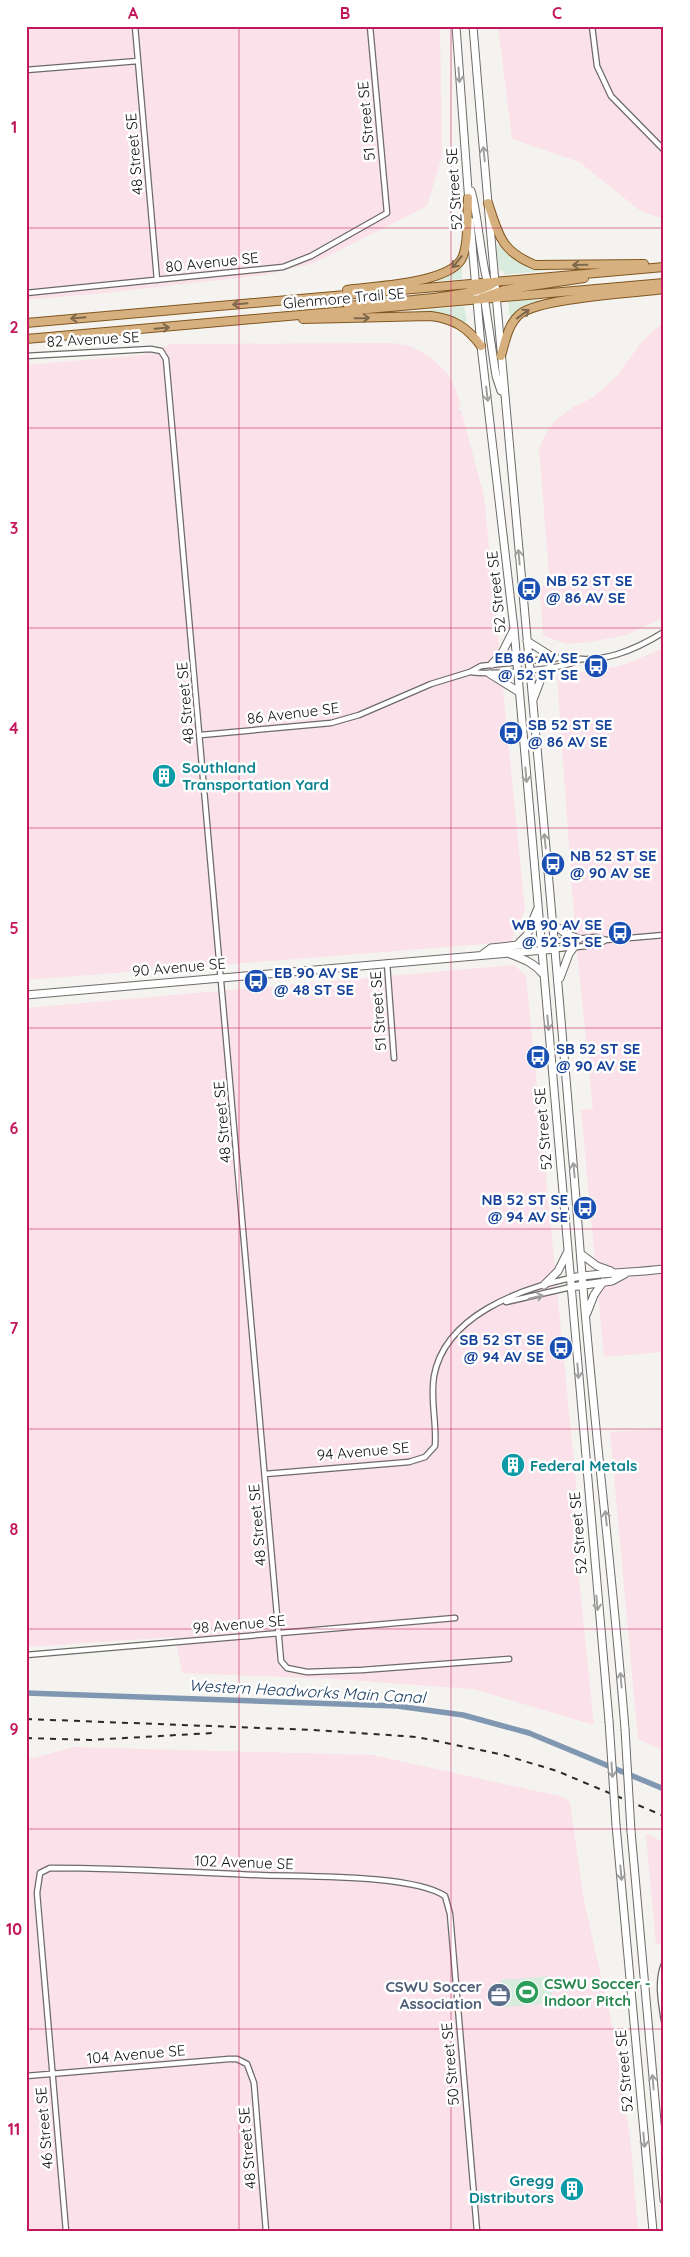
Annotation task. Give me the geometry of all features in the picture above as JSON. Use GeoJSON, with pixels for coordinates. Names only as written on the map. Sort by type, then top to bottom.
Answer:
{"type":"FeatureCollection","features":[{"type":"Feature","properties":{"kind":"main road","name":"52 Street SE"},"geometry":{"type":"LineString","coordinates":[[456,26],[468,198],[501,356],[559,981],[582,1276],[626,1729],[631,1831],[664,2200]]}},
{"type":"Feature","properties":{"kind":"main road","name":"52 Street SE"},"geometry":{"type":"LineString","coordinates":[[473,26],[488,203],[486,291],[481,346],[518,671],[518,692],[539,905],[543,974],[571,1278],[609,1721],[616,1825],[652,2229]]}},
{"type":"Feature","properties":{"kind":"main road"},"geometry":{"type":"LineString","coordinates":[[467,181],[476,206],[496,376],[504,401]]}},
{"type":"Feature","properties":{"kind":"main road"},"geometry":{"type":"LineString","coordinates":[[288,300],[398,283],[444,273],[461,259],[465,247],[468,198]]}},
{"type":"Feature","properties":{"kind":"main road"},"geometry":{"type":"LineString","coordinates":[[488,203],[504,246],[512,254],[535,265],[650,264],[664,267]]}},
{"type":"Feature","properties":{"kind":"main road","name":"Glenmore Trail SE"},"geometry":{"type":"LineString","coordinates":[[26,339],[306,315],[486,291],[593,274],[664,267]]}},
{"type":"Feature","properties":{"kind":"main road","name":"Glenmore Trail SE"},"geometry":{"type":"LineString","coordinates":[[26,323],[288,300],[664,283]]}},
{"type":"Feature","properties":{"kind":"main road"},"geometry":{"type":"LineString","coordinates":[[501,356],[512,322],[520,314],[541,304],[664,289]]}},
{"type":"Feature","properties":{"kind":"main road"},"geometry":{"type":"LineString","coordinates":[[261,319],[431,316],[456,321],[473,334],[481,346]]}},
{"type":"Feature","properties":{"kind":"main road"},"geometry":{"type":"LineString","coordinates":[[492,664],[502,653],[514,629]]}},
{"type":"Feature","properties":{"kind":"main road"},"geometry":{"type":"LineString","coordinates":[[527,641],[554,658]]}},
{"type":"Feature","properties":{"kind":"main road"},"geometry":{"type":"LineString","coordinates":[[532,703],[542,676],[550,668]]}},
{"type":"Feature","properties":{"kind":"main road"},"geometry":{"type":"LineString","coordinates":[[490,674],[518,692]]}},
{"type":"Feature","properties":{"kind":"main road"},"geometry":{"type":"LineString","coordinates":[[518,944],[527,936],[539,905]]}},
{"type":"Feature","properties":{"kind":"main road"},"geometry":{"type":"LineString","coordinates":[[553,924],[566,934],[579,939]]}},
{"type":"Feature","properties":{"kind":"main road","name":"90 Avenue SE"},"geometry":{"type":"LineString","coordinates":[[483,954],[491,948],[518,944],[541,946]]}},
{"type":"Feature","properties":{"kind":"main road","name":"90 Avenue SE"},"geometry":{"type":"LineString","coordinates":[[26,995],[507,953],[555,945]]}},
{"type":"Feature","properties":{"kind":"main road"},"geometry":{"type":"LineString","coordinates":[[559,981],[569,954],[574,947]]}},
{"type":"Feature","properties":{"kind":"main road"},"geometry":{"type":"LineString","coordinates":[[507,953],[532,963],[543,974]]}},
{"type":"Feature","properties":{"kind":"main road"},"geometry":{"type":"LineString","coordinates":[[544,1285],[558,1271],[568,1250]]}},
{"type":"Feature","properties":{"kind":"main road"},"geometry":{"type":"LineString","coordinates":[[581,1254],[597,1266],[611,1271]]}},
{"type":"Feature","properties":{"kind":"main road","name":"94 Avenue SE"},"geometry":{"type":"LineString","coordinates":[[571,1278],[611,1271],[625,1274],[664,1270]]}},
{"type":"Feature","properties":{"kind":"main road","name":"94 Avenue SE"},"geometry":{"type":"LineString","coordinates":[[571,1287],[612,1280],[625,1274]]}},
{"type":"Feature","properties":{"kind":"main road"},"geometry":{"type":"LineString","coordinates":[[586,1315],[594,1295],[603,1282]]}},
{"type":"Feature","properties":{"kind":"street","name":"48 Street SE"},"geometry":{"type":"LineString","coordinates":[[135,26],[157,280]]}},
{"type":"Feature","properties":{"kind":"street","name":"51 Street SE"},"geometry":{"type":"LineString","coordinates":[[370,26],[387,213]]}},
{"type":"Feature","properties":{"kind":"street"},"geometry":{"type":"LineString","coordinates":[[592,26],[597,66],[611,96],[664,150]]}},
{"type":"Feature","properties":{"kind":"street"},"geometry":{"type":"LineString","coordinates":[[26,70],[138,61]]}},
{"type":"Feature","properties":{"kind":"street","name":"80 Avenue SE"},"geometry":{"type":"LineString","coordinates":[[26,293],[283,267],[311,256],[387,213]]}},
{"type":"Feature","properties":{"kind":"street","name":"82 Avenue SE"},"geometry":{"type":"LineString","coordinates":[[26,356],[151,348],[160,351]]}},
{"type":"Feature","properties":{"kind":"street","name":"48 Street SE"},"geometry":{"type":"LineString","coordinates":[[160,351],[166,359],[201,735],[281,1661],[287,1668],[307,1672],[362,1670],[509,1659]]}},
{"type":"Feature","properties":{"kind":"street","name":"86 Avenue SE"},"geometry":{"type":"LineString","coordinates":[[201,735],[331,723],[360,716],[431,684],[470,672],[481,666],[566,657],[579,660],[610,656],[628,651],[664,632]]}},
{"type":"Feature","properties":{"kind":"street","name":"86 Avenue SE"},"geometry":{"type":"LineString","coordinates":[[470,672],[490,674],[550,668],[570,665],[579,660]]}},
{"type":"Feature","properties":{"kind":"street","name":"90 Avenue SE"},"geometry":{"type":"LineString","coordinates":[[555,945],[596,937],[606,940],[664,935]]}},
{"type":"Feature","properties":{"kind":"street","name":"90 Avenue SE"},"geometry":{"type":"LineString","coordinates":[[555,945],[574,947],[597,945],[606,940]]}},
{"type":"Feature","properties":{"kind":"street","name":"51 Street SE"},"geometry":{"type":"LineString","coordinates":[[387,963],[394,1058]]}},
{"type":"Feature","properties":{"kind":"street","name":"94 Avenue SE"},"geometry":{"type":"LineString","coordinates":[[265,1474],[409,1462],[425,1457],[434,1446],[432,1391],[435,1374],[444,1350],[462,1327],[477,1314],[500,1303],[544,1285],[571,1278]]}},
{"type":"Feature","properties":{"kind":"street","name":"94 Avenue SE"},"geometry":{"type":"LineString","coordinates":[[500,1303],[571,1287]]}},
{"type":"Feature","properties":{"kind":"street","name":"98 Avenue SE"},"geometry":{"type":"LineString","coordinates":[[26,1655],[455,1618]]}},
{"type":"Feature","properties":{"kind":"street","name":"102 Avenue SE"},"geometry":{"type":"LineString","coordinates":[[40,1873],[50,1868],[75,1868],[358,1879],[410,1884],[435,1889],[445,1896]]}},
{"type":"Feature","properties":{"kind":"street","name":"46 Street SE"},"geometry":{"type":"LineString","coordinates":[[40,1873],[36,1893],[66,2231]]}},
{"type":"Feature","properties":{"kind":"street","name":"50 Street SE"},"geometry":{"type":"LineString","coordinates":[[445,1896],[450,1914],[478,2231]]}},
{"type":"Feature","properties":{"kind":"street"},"geometry":{"type":"LineString","coordinates":[[664,1964],[660,1972],[664,2021]]}},
{"type":"Feature","properties":{"kind":"street","name":"104 Avenue SE"},"geometry":{"type":"LineString","coordinates":[[26,2076],[229,2059],[237,2059],[246,2064]]}},
{"type":"Feature","properties":{"kind":"street","name":"48 Street SE"},"geometry":{"type":"LineString","coordinates":[[246,2064],[254,2083],[266,2231]]}},
{"type":"Feature","properties":{"kind":"shaded area"},"geometry":{"type":"Polygon","coordinates":[[[26,26],[440,26],[442,156],[427,206],[314,263],[265,275],[26,300],[26,26]]]}},
{"type":"Feature","properties":{"kind":"shaded area"},"geometry":{"type":"Polygon","coordinates":[[[498,26],[664,26],[664,219],[642,212],[579,162],[512,139],[498,26]]]}},
{"type":"Feature","properties":{"kind":"shaded area"},"geometry":{"type":"Polygon","coordinates":[[[664,322],[664,617],[627,635],[591,642],[566,644],[543,635],[540,593],[549,574],[539,449],[545,434],[556,420],[573,407],[592,398],[616,377],[643,340],[664,322]]]}},
{"type":"Feature","properties":{"kind":"shaded area"},"geometry":{"type":"Polygon","coordinates":[[[392,343],[410,346],[429,356],[446,372],[454,385],[461,407],[458,407],[458,410],[461,410],[484,496],[525,910],[511,942],[26,980],[26,365],[141,355],[172,344],[392,343]]]}},
{"type":"Feature","properties":{"kind":"shaded area"},"geometry":{"type":"Polygon","coordinates":[[[664,648],[664,1352],[604,1357],[581,1110],[593,1108],[575,932],[557,676],[620,666],[664,648]]]}},
{"type":"Feature","properties":{"kind":"shaded area"},"geometry":{"type":"Polygon","coordinates":[[[514,965],[526,976],[576,1482],[573,1518],[594,1725],[473,1689],[333,1679],[182,1673],[175,1637],[26,1647],[26,1008],[514,965]]]}},
{"type":"Feature","properties":{"kind":"shaded area"},"geometry":{"type":"Polygon","coordinates":[[[664,1429],[664,1751],[638,1739],[610,1432],[664,1429]]]}},
{"type":"Feature","properties":{"kind":"shaded area"},"geometry":{"type":"Polygon","coordinates":[[[74,1747],[372,1755],[564,1797],[570,1802],[584,1901],[616,2042],[631,2146],[638,2231],[26,2231],[26,1760],[74,1747]]]}},
{"type":"Feature","properties":{"kind":"shaded area"},"geometry":{"type":"Polygon","coordinates":[[[646,1834],[664,1842],[664,1943],[656,1945],[646,1834]]]}},
{"type":"Feature","properties":{"kind":"green space"},"geometry":{"type":"Polygon","coordinates":[[[496,245],[499,245],[509,256],[521,262],[549,268],[549,270],[504,275],[503,270],[499,271],[496,245]]]}},
{"type":"Feature","properties":{"kind":"green space"},"geometry":{"type":"Polygon","coordinates":[[[462,264],[462,279],[437,281],[436,278],[462,264]]]}},
{"type":"Feature","properties":{"kind":"green space"},"geometry":{"type":"Polygon","coordinates":[[[539,299],[539,302],[529,305],[510,319],[508,302],[539,299]]]}},
{"type":"Feature","properties":{"kind":"green space"},"geometry":{"type":"Polygon","coordinates":[[[464,306],[467,321],[464,323],[447,316],[416,313],[416,311],[464,306]]]}},
{"type":"Feature","properties":{"kind":"green space","name":"CSWU Soccer - Indoor Pitch"},"geometry":{"type":"Polygon","coordinates":[[[550,1976],[553,2003],[504,2007],[501,1980],[550,1976]]]}},
{"type":"Feature","properties":{"kind":"waterway","name":"Western Headworks Main Canal"},"geometry":{"type":"LineString","coordinates":[[26,1693],[397,1706],[463,1715],[529,1733],[664,1789]]}},
{"type":"Feature","properties":{"kind":"railway"},"geometry":{"type":"LineString","coordinates":[[26,1719],[314,1730],[417,1737],[504,1755],[557,1771],[664,1816]]}},
{"type":"Feature","properties":{"kind":"railway"},"geometry":{"type":"LineString","coordinates":[[26,1738],[90,1740],[213,1733]]}},
{"type":"Feature","properties":{"kind":"place","name":"NB 52 ST SE @ 86 AV SE"},"geometry":{"type":"Point","coordinates":[529,589]}},
{"type":"Feature","properties":{"kind":"place","name":"EB 86 AV SE @ 52 ST SE"},"geometry":{"type":"Point","coordinates":[596,666]}},
{"type":"Feature","properties":{"kind":"place","name":"SB 52 ST SE @ 86 AV SE"},"geometry":{"type":"Point","coordinates":[511,733]}},
{"type":"Feature","properties":{"kind":"place","name":"Southland Transportation Yard"},"geometry":{"type":"Point","coordinates":[164,776]}},
{"type":"Feature","properties":{"kind":"place","name":"NB 52 ST SE @ 90 AV SE"},"geometry":{"type":"Point","coordinates":[553,864]}},
{"type":"Feature","properties":{"kind":"place","name":"WB 90 AV SE @ 52 ST SE"},"geometry":{"type":"Point","coordinates":[620,933]}},
{"type":"Feature","properties":{"kind":"place","name":"EB 90 AV SE @ 48 ST SE"},"geometry":{"type":"Point","coordinates":[256,981]}},
{"type":"Feature","properties":{"kind":"place","name":"SB 52 ST SE @ 90 AV SE"},"geometry":{"type":"Point","coordinates":[538,1057]}},
{"type":"Feature","properties":{"kind":"place","name":"NB 52 ST SE @ 94 AV SE"},"geometry":{"type":"Point","coordinates":[585,1208]}},
{"type":"Feature","properties":{"kind":"place","name":"SB 52 ST SE @ 94 AV SE"},"geometry":{"type":"Point","coordinates":[561,1348]}},
{"type":"Feature","properties":{"kind":"place","name":"Federal Metals"},"geometry":{"type":"Point","coordinates":[513,1465]}},
{"type":"Feature","properties":{"kind":"place","name":"CSWU Soccer - Indoor Pitch"},"geometry":{"type":"Point","coordinates":[527,1992]}},
{"type":"Feature","properties":{"kind":"place","name":"CSWU Soccer Association"},"geometry":{"type":"Point","coordinates":[499,1995]}},
{"type":"Feature","properties":{"kind":"place","name":"Gregg Distributors"},"geometry":{"type":"Point","coordinates":[572,2189]}}]}
